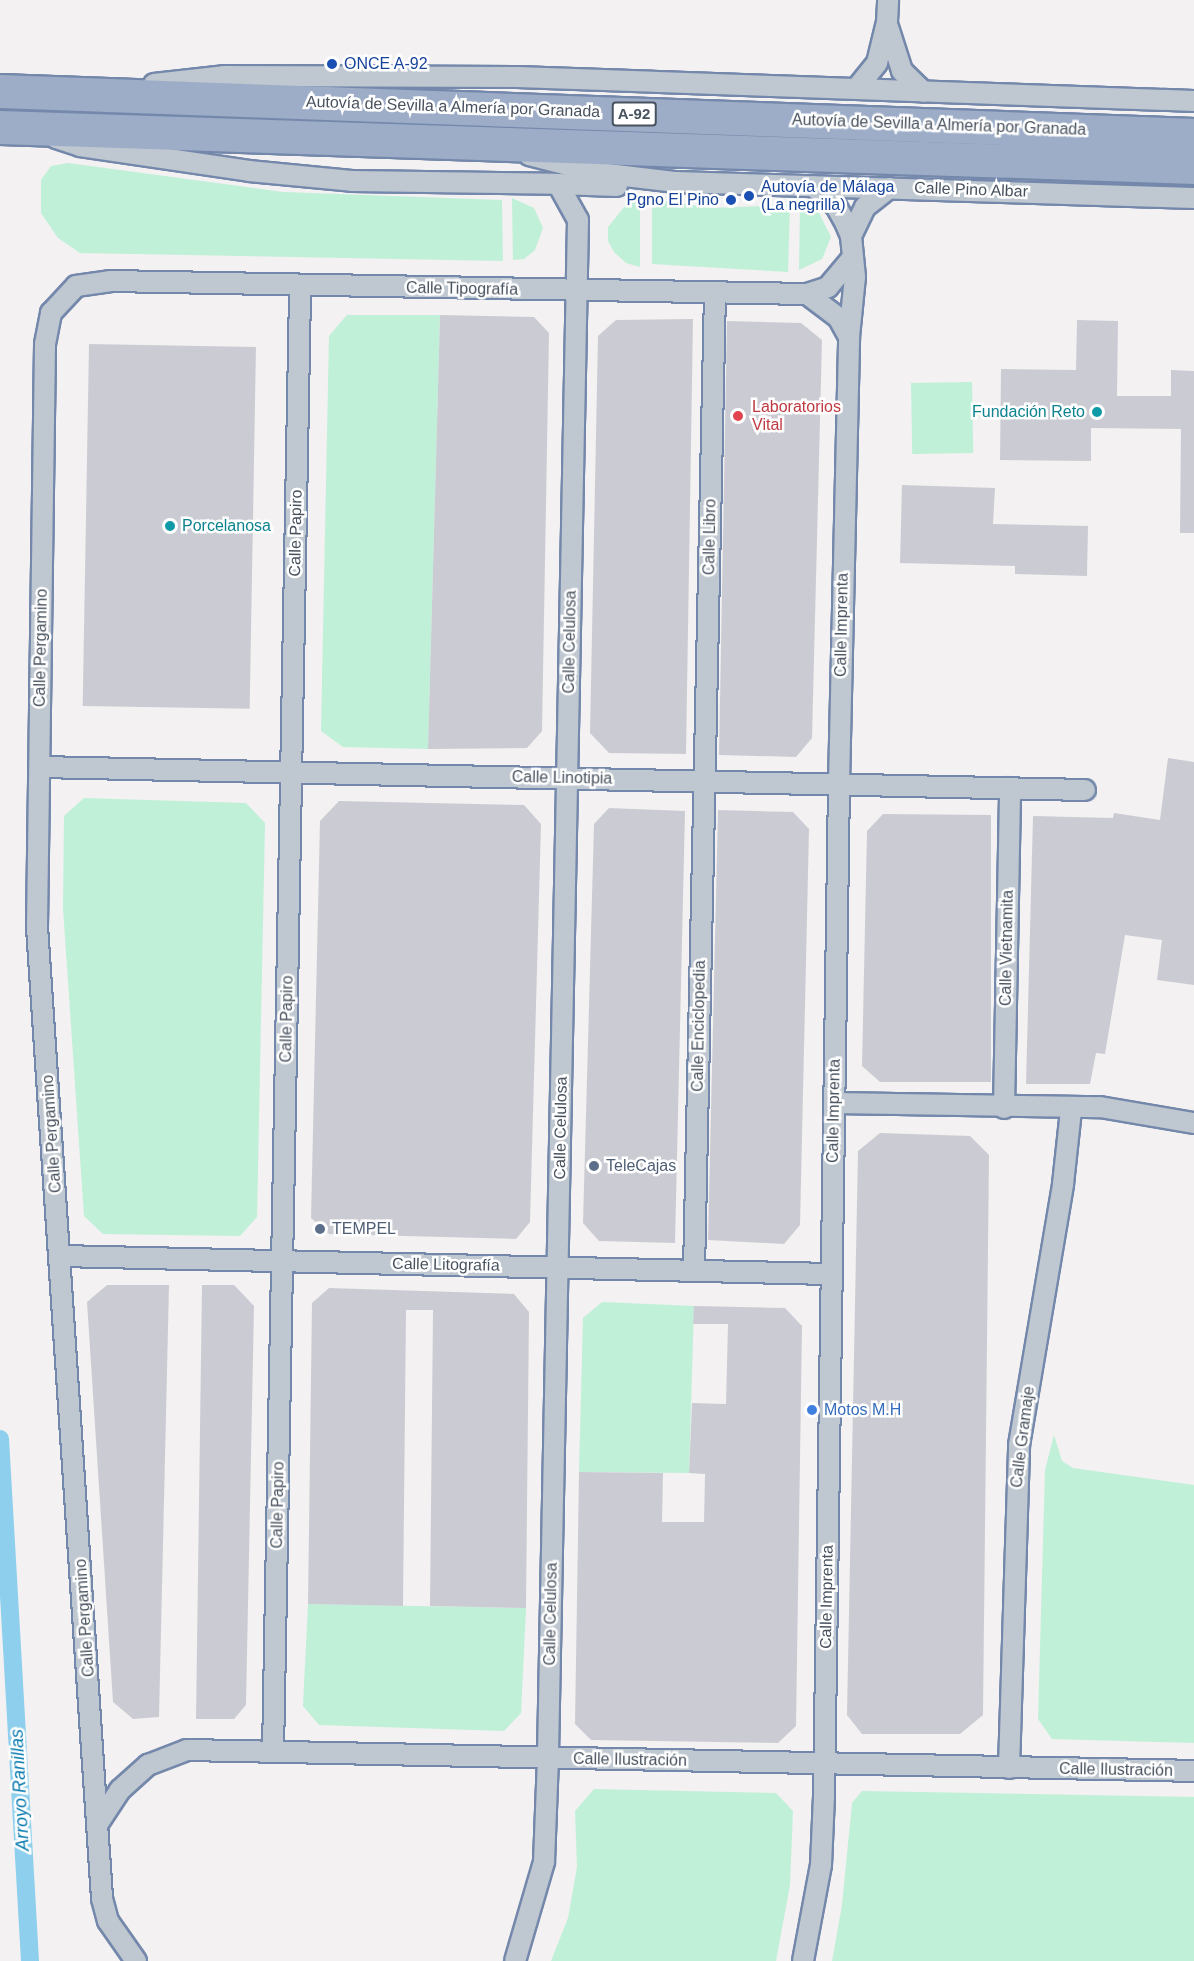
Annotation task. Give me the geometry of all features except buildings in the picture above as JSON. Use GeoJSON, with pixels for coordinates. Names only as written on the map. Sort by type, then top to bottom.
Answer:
{"type":"FeatureCollection","features":[{"type":"Feature","properties":{"kind":"highway","name":"Autovía de Sevilla a Almería por Granada"},"geometry":{"type":"LineString","coordinates":[[8,91],[1194,135]]}},
{"type":"Feature","properties":{"kind":"highway","name":"Autovía de Sevilla a Almería por Granada"},"geometry":{"type":"LineString","coordinates":[[13,127],[1194,167]]}},
{"type":"Feature","properties":{"kind":"street"},"geometry":{"type":"LineString","coordinates":[[856,89],[877,63],[887,22],[888,0]]}},
{"type":"Feature","properties":{"kind":"street"},"geometry":{"type":"LineString","coordinates":[[887,22],[902,71],[924,92]]}},
{"type":"Feature","properties":{"kind":"street"},"geometry":{"type":"LineString","coordinates":[[74,93],[224,76],[517,77],[1194,101]]}},
{"type":"Feature","properties":{"kind":"street"},"geometry":{"type":"LineString","coordinates":[[13,127],[80,146],[249,171],[352,181],[628,186],[676,182]]}},
{"type":"Feature","properties":{"kind":"street"},"geometry":{"type":"LineString","coordinates":[[480,143],[599,173],[676,182]]}},
{"type":"Feature","properties":{"kind":"street"},"geometry":{"type":"LineString","coordinates":[[1060,193],[1194,179]]}},
{"type":"Feature","properties":{"kind":"street","name":"Calle Pino Albar"},"geometry":{"type":"LineString","coordinates":[[676,182],[1194,198]]}},
{"type":"Feature","properties":{"kind":"street","name":"Calle Celulosa"},"geometry":{"type":"LineString","coordinates":[[515,1961],[544,1862],[549,1758],[578,220],[558,184]]}},
{"type":"Feature","properties":{"kind":"street","name":"Calle Imprenta"},"geometry":{"type":"LineString","coordinates":[[813,186],[836,206],[851,236]]}},
{"type":"Feature","properties":{"kind":"street","name":"Calle Imprenta"},"geometry":{"type":"LineString","coordinates":[[803,1961],[821,1865],[824,1764],[839,784],[849,337],[855,298],[851,236],[865,207],[889,188]]}},
{"type":"Feature","properties":{"kind":"street"},"geometry":{"type":"LineString","coordinates":[[807,294],[828,287],[851,260]]}},
{"type":"Feature","properties":{"kind":"street","name":"Calle Tipografía"},"geometry":{"type":"LineString","coordinates":[[61,299],[76,286],[95,282],[807,294]]}},
{"type":"Feature","properties":{"kind":"street","name":"Calle Papiro"},"geometry":{"type":"LineString","coordinates":[[273,1752],[300,286]]}},
{"type":"Feature","properties":{"kind":"street","name":"Calle Libro"},"geometry":{"type":"LineString","coordinates":[[705,782],[715,292]]}},
{"type":"Feature","properties":{"kind":"street"},"geometry":{"type":"LineString","coordinates":[[807,294],[838,317],[849,337]]}},
{"type":"Feature","properties":{"kind":"street","name":"Calle Pergamino"},"geometry":{"type":"LineString","coordinates":[[61,299],[48,322],[46,337],[37,926],[102,1898],[108,1921],[136,1961]]}},
{"type":"Feature","properties":{"kind":"street","name":"Calle Linotipia"},"geometry":{"type":"LineString","coordinates":[[40,767],[1085,790]]}},
{"type":"Feature","properties":{"kind":"street","name":"Calle Enciclopedia"},"geometry":{"type":"LineString","coordinates":[[694,1271],[705,782]]}},
{"type":"Feature","properties":{"kind":"street","name":"Calle Vietnamita"},"geometry":{"type":"LineString","coordinates":[[1004,1108],[1010,788]]}},
{"type":"Feature","properties":{"kind":"street"},"geometry":{"type":"LineString","coordinates":[[834,1103],[1071,1110],[1100,1107],[1194,1123]]}},
{"type":"Feature","properties":{"kind":"street","name":"Calle Gramaje"},"geometry":{"type":"LineString","coordinates":[[1009,1768],[1019,1445],[1063,1184],[1071,1110]]}},
{"type":"Feature","properties":{"kind":"street","name":"Calle Litografía"},"geometry":{"type":"LineString","coordinates":[[60,1256],[831,1274]]}},
{"type":"Feature","properties":{"kind":"street","name":"Calle Ilustración"},"geometry":{"type":"LineString","coordinates":[[97,1825],[120,1790],[148,1765],[166,1756],[187,1750],[1194,1771]]}},
{"type":"Feature","properties":{"kind":"green space"},"geometry":{"type":"Polygon","coordinates":[[[68,163],[283,192],[502,200],[503,261],[80,253],[58,238],[41,213],[41,180],[51,166],[68,163]]]}},
{"type":"Feature","properties":{"kind":"green space"},"geometry":{"type":"Polygon","coordinates":[[[512,198],[534,208],[543,228],[535,250],[524,259],[513,260],[512,198]]]}},
{"type":"Feature","properties":{"kind":"green space"},"geometry":{"type":"Polygon","coordinates":[[[640,198],[640,267],[626,263],[614,252],[608,241],[608,227],[625,206],[640,198]]]}},
{"type":"Feature","properties":{"kind":"green space"},"geometry":{"type":"Polygon","coordinates":[[[652,199],[712,208],[790,205],[788,272],[652,264],[652,199]]]}},
{"type":"Feature","properties":{"kind":"green space"},"geometry":{"type":"Polygon","coordinates":[[[800,206],[819,213],[831,237],[822,259],[799,270],[800,206]]]}},
{"type":"Feature","properties":{"kind":"green space"},"geometry":{"type":"Polygon","coordinates":[[[347,315],[440,315],[428,749],[343,747],[321,731],[329,336],[347,315]]]}},
{"type":"Feature","properties":{"kind":"green space"},"geometry":{"type":"Polygon","coordinates":[[[972,382],[973,453],[912,454],[911,383],[972,382]]]}},
{"type":"Feature","properties":{"kind":"green space"},"geometry":{"type":"Polygon","coordinates":[[[84,798],[246,803],[265,823],[257,1217],[240,1236],[103,1234],[84,1216],[63,908],[64,816],[84,798]]]}},
{"type":"Feature","properties":{"kind":"green space"},"geometry":{"type":"Polygon","coordinates":[[[602,1302],[694,1306],[689,1473],[579,1472],[583,1318],[602,1302]]]}},
{"type":"Feature","properties":{"kind":"green space"},"geometry":{"type":"Polygon","coordinates":[[[1054,1435],[1062,1461],[1073,1468],[1194,1485],[1194,1743],[1052,1739],[1038,1719],[1045,1470],[1054,1435]]]}},
{"type":"Feature","properties":{"kind":"green space"},"geometry":{"type":"Polygon","coordinates":[[[308,1604],[526,1608],[521,1713],[504,1731],[319,1725],[303,1706],[308,1604]]]}},
{"type":"Feature","properties":{"kind":"green space"},"geometry":{"type":"Polygon","coordinates":[[[594,1789],[776,1793],[793,1811],[790,1885],[776,1961],[551,1961],[568,1918],[577,1867],[575,1811],[594,1789]]]}},
{"type":"Feature","properties":{"kind":"green space"},"geometry":{"type":"Polygon","coordinates":[[[862,1791],[1194,1797],[1194,1961],[832,1961],[842,1905],[852,1803],[862,1791]]]}},
{"type":"Feature","properties":{"kind":"waterway","name":"Arroyo Ranillas"},"geometry":{"type":"LineString","coordinates":[[0,1439],[30,1961]]}},
{"type":"Feature","properties":{"kind":"place","name":"ONCE A-92"},"geometry":{"type":"Point","coordinates":[332,64]}},
{"type":"Feature","properties":{"kind":"place","name":"Autovía de Málaga (La negrilla)"},"geometry":{"type":"Point","coordinates":[749,196]}},
{"type":"Feature","properties":{"kind":"place","name":"Pgno El Pino"},"geometry":{"type":"Point","coordinates":[731,200]}},
{"type":"Feature","properties":{"kind":"place","name":"Fundación Reto"},"geometry":{"type":"Point","coordinates":[1097,412]}},
{"type":"Feature","properties":{"kind":"place","name":"Laboratorios Vital"},"geometry":{"type":"Point","coordinates":[738,416]}},
{"type":"Feature","properties":{"kind":"place","name":"Porcelanosa"},"geometry":{"type":"Point","coordinates":[170,526]}},
{"type":"Feature","properties":{"kind":"place","name":"TeleCajas"},"geometry":{"type":"Point","coordinates":[594,1166]}},
{"type":"Feature","properties":{"kind":"place","name":"TEMPEL"},"geometry":{"type":"Point","coordinates":[320,1229]}},
{"type":"Feature","properties":{"kind":"place","name":"Motos M.H"},"geometry":{"type":"Point","coordinates":[812,1410]}}]}
